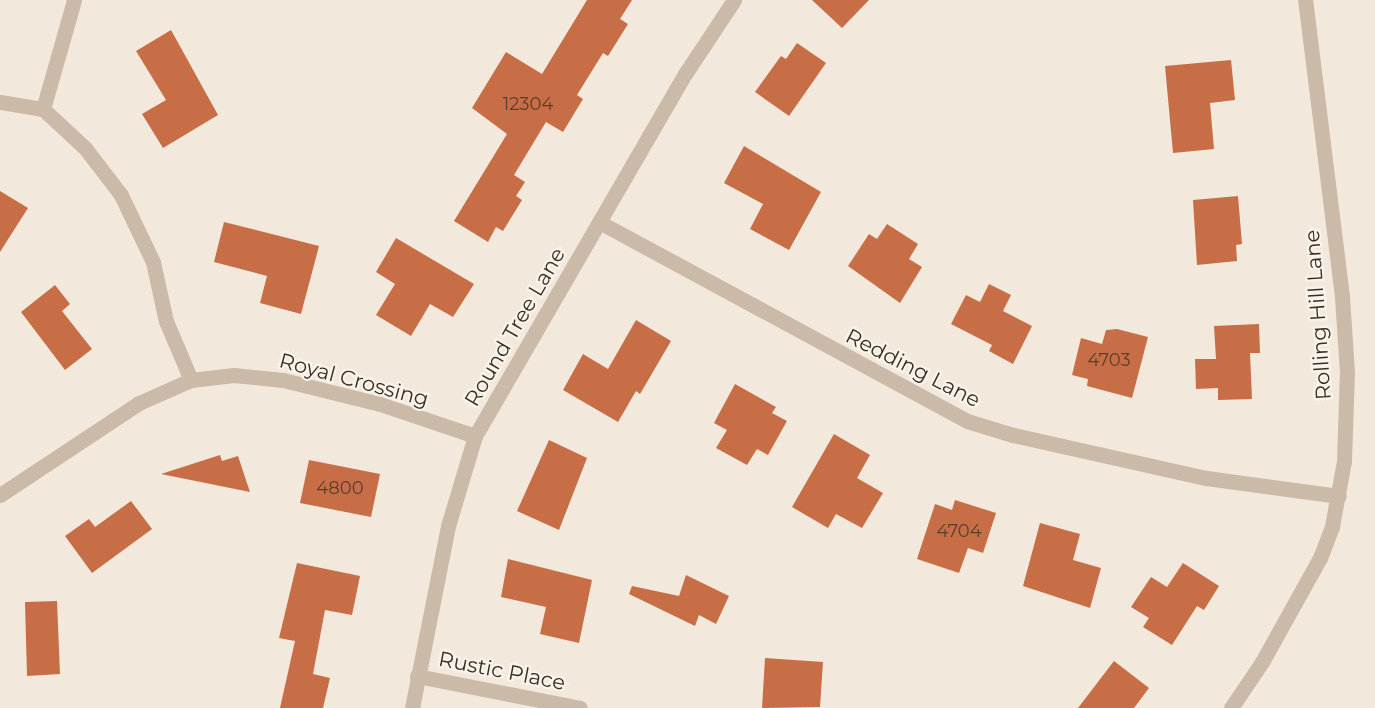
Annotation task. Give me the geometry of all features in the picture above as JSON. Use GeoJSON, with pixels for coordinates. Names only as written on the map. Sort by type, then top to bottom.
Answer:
{"type":"FeatureCollection","features":[{"type":"Feature","properties":{"kind":"street"},"geometry":{"type":"LineString","coordinates":[[43,109],[74,0]]}},
{"type":"Feature","properties":{"kind":"street","name":"Round Tree Lane"},"geometry":{"type":"LineString","coordinates":[[412,708],[448,526],[475,436],[601,223],[685,74],[734,0]]}},
{"type":"Feature","properties":{"kind":"street","name":"Rolling Hill Lane"},"geometry":{"type":"LineString","coordinates":[[1231,708],[1262,662],[1320,558],[1340,496],[1347,372],[1342,296],[1305,0]]}},
{"type":"Feature","properties":{"kind":"street"},"geometry":{"type":"LineString","coordinates":[[0,102],[43,109],[85,148],[121,195],[153,262],[165,321],[191,380]]}},
{"type":"Feature","properties":{"kind":"street","name":"Redding Lane"},"geometry":{"type":"LineString","coordinates":[[601,223],[967,421],[1013,435],[1206,478],[1340,496]]}},
{"type":"Feature","properties":{"kind":"street","name":"Royal Crossing"},"geometry":{"type":"LineString","coordinates":[[0,495],[139,404],[191,380],[234,375],[283,380],[380,404],[475,436]]}},
{"type":"Feature","properties":{"kind":"street","name":"Rustic Place"},"geometry":{"type":"LineString","coordinates":[[417,676],[580,708]]}},
{"type":"Feature","properties":{"kind":"building"},"geometry":{"type":"Polygon","coordinates":[[[587,0],[632,0],[620,19],[628,24],[608,56],[603,53],[577,95],[583,99],[563,132],[546,122],[514,175],[525,182],[516,196],[522,200],[503,231],[496,227],[488,242],[454,221],[507,134],[472,108],[506,52],[542,74],[587,0]]]}},
{"type":"Feature","properties":{"kind":"building"},"geometry":{"type":"Polygon","coordinates":[[[812,0],[869,0],[842,28],[812,0]]]}},
{"type":"Feature","properties":{"kind":"building"},"geometry":{"type":"Polygon","coordinates":[[[171,30],[218,115],[163,148],[142,114],[166,100],[136,51],[171,30]]]}},
{"type":"Feature","properties":{"kind":"building"},"geometry":{"type":"Polygon","coordinates":[[[797,43],[826,63],[789,116],[755,92],[781,56],[786,59],[797,43]]]}},
{"type":"Feature","properties":{"kind":"building"},"geometry":{"type":"Polygon","coordinates":[[[1231,60],[1235,100],[1210,103],[1214,149],[1173,153],[1165,66],[1231,60]]]}},
{"type":"Feature","properties":{"kind":"building"},"geometry":{"type":"Polygon","coordinates":[[[744,146],[821,192],[789,250],[750,229],[763,204],[724,183],[744,146]]]}},
{"type":"Feature","properties":{"kind":"building"},"geometry":{"type":"Polygon","coordinates":[[[0,191],[28,208],[0,252],[0,191]]]}},
{"type":"Feature","properties":{"kind":"building"},"geometry":{"type":"Polygon","coordinates":[[[1238,196],[1242,244],[1236,245],[1237,261],[1197,265],[1193,200],[1238,196]]]}},
{"type":"Feature","properties":{"kind":"building"},"geometry":{"type":"Polygon","coordinates":[[[224,222],[319,246],[301,314],[260,303],[267,276],[214,262],[224,222]]]}},
{"type":"Feature","properties":{"kind":"building"},"geometry":{"type":"Polygon","coordinates":[[[887,224],[918,244],[909,259],[922,267],[900,303],[848,266],[869,234],[877,239],[887,224]]]}},
{"type":"Feature","properties":{"kind":"building"},"geometry":{"type":"Polygon","coordinates":[[[396,238],[474,284],[453,317],[430,304],[411,336],[376,315],[395,284],[376,272],[396,238]]]}},
{"type":"Feature","properties":{"kind":"building"},"geometry":{"type":"Polygon","coordinates":[[[989,284],[1011,295],[1003,311],[1032,326],[1013,364],[989,351],[992,345],[951,324],[966,295],[980,302],[989,284]]]}},
{"type":"Feature","properties":{"kind":"building"},"geometry":{"type":"Polygon","coordinates":[[[55,285],[70,304],[62,311],[92,349],[65,370],[21,312],[55,285]]]}},
{"type":"Feature","properties":{"kind":"building"},"geometry":{"type":"Polygon","coordinates":[[[636,320],[671,341],[640,394],[636,391],[618,422],[563,390],[583,354],[608,369],[636,320]]]}},
{"type":"Feature","properties":{"kind":"building"},"geometry":{"type":"Polygon","coordinates":[[[1259,324],[1260,353],[1250,353],[1252,399],[1218,400],[1218,388],[1196,389],[1195,359],[1216,359],[1214,326],[1259,324]]]}},
{"type":"Feature","properties":{"kind":"building"},"geometry":{"type":"Polygon","coordinates":[[[1117,329],[1148,337],[1132,398],[1087,386],[1088,379],[1072,375],[1081,338],[1102,344],[1106,330],[1117,329]]]}},
{"type":"Feature","properties":{"kind":"building"},"geometry":{"type":"Polygon","coordinates":[[[735,384],[776,407],[772,413],[787,421],[768,455],[757,449],[747,465],[716,448],[727,430],[714,423],[735,384]]]}},
{"type":"Feature","properties":{"kind":"building"},"geometry":{"type":"Polygon","coordinates":[[[834,434],[870,455],[857,478],[883,493],[862,528],[836,514],[828,528],[792,507],[834,434]]]}},
{"type":"Feature","properties":{"kind":"building"},"geometry":{"type":"Polygon","coordinates":[[[549,440],[587,458],[559,530],[517,511],[549,440]]]}},
{"type":"Feature","properties":{"kind":"building"},"geometry":{"type":"Polygon","coordinates":[[[220,455],[222,461],[238,456],[250,492],[161,474],[220,455]]]}},
{"type":"Feature","properties":{"kind":"building"},"geometry":{"type":"Polygon","coordinates":[[[309,460],[380,474],[371,517],[300,503],[309,460]]]}},
{"type":"Feature","properties":{"kind":"building"},"geometry":{"type":"Polygon","coordinates":[[[955,500],[996,513],[983,553],[968,548],[959,573],[917,559],[935,504],[952,510],[955,500]]]}},
{"type":"Feature","properties":{"kind":"building"},"geometry":{"type":"Polygon","coordinates":[[[131,501],[152,529],[92,573],[65,536],[89,519],[95,527],[131,501]]]}},
{"type":"Feature","properties":{"kind":"building"},"geometry":{"type":"Polygon","coordinates":[[[1040,523],[1080,534],[1073,560],[1101,568],[1090,608],[1023,586],[1040,523]]]}},
{"type":"Feature","properties":{"kind":"building"},"geometry":{"type":"Polygon","coordinates":[[[508,559],[592,580],[579,643],[540,634],[546,607],[501,597],[508,559]]]}},
{"type":"Feature","properties":{"kind":"building"},"geometry":{"type":"Polygon","coordinates":[[[297,563],[360,576],[352,615],[325,610],[313,674],[330,678],[323,708],[280,708],[295,641],[279,638],[297,563]]]}},
{"type":"Feature","properties":{"kind":"building"},"geometry":{"type":"Polygon","coordinates":[[[1183,563],[1219,586],[1204,610],[1197,606],[1172,645],[1143,627],[1149,618],[1131,607],[1151,577],[1167,587],[1183,563]]]}},
{"type":"Feature","properties":{"kind":"building"},"geometry":{"type":"Polygon","coordinates":[[[686,575],[729,596],[716,624],[699,615],[695,626],[629,594],[632,586],[679,596],[686,575]]]}},
{"type":"Feature","properties":{"kind":"building"},"geometry":{"type":"Polygon","coordinates":[[[57,601],[60,674],[27,676],[25,602],[57,601]]]}},
{"type":"Feature","properties":{"kind":"building"},"geometry":{"type":"Polygon","coordinates":[[[765,658],[823,662],[820,707],[762,708],[765,658]]]}},
{"type":"Feature","properties":{"kind":"building"},"geometry":{"type":"Polygon","coordinates":[[[1114,661],[1149,688],[1134,708],[1078,708],[1114,661]]]}}]}
